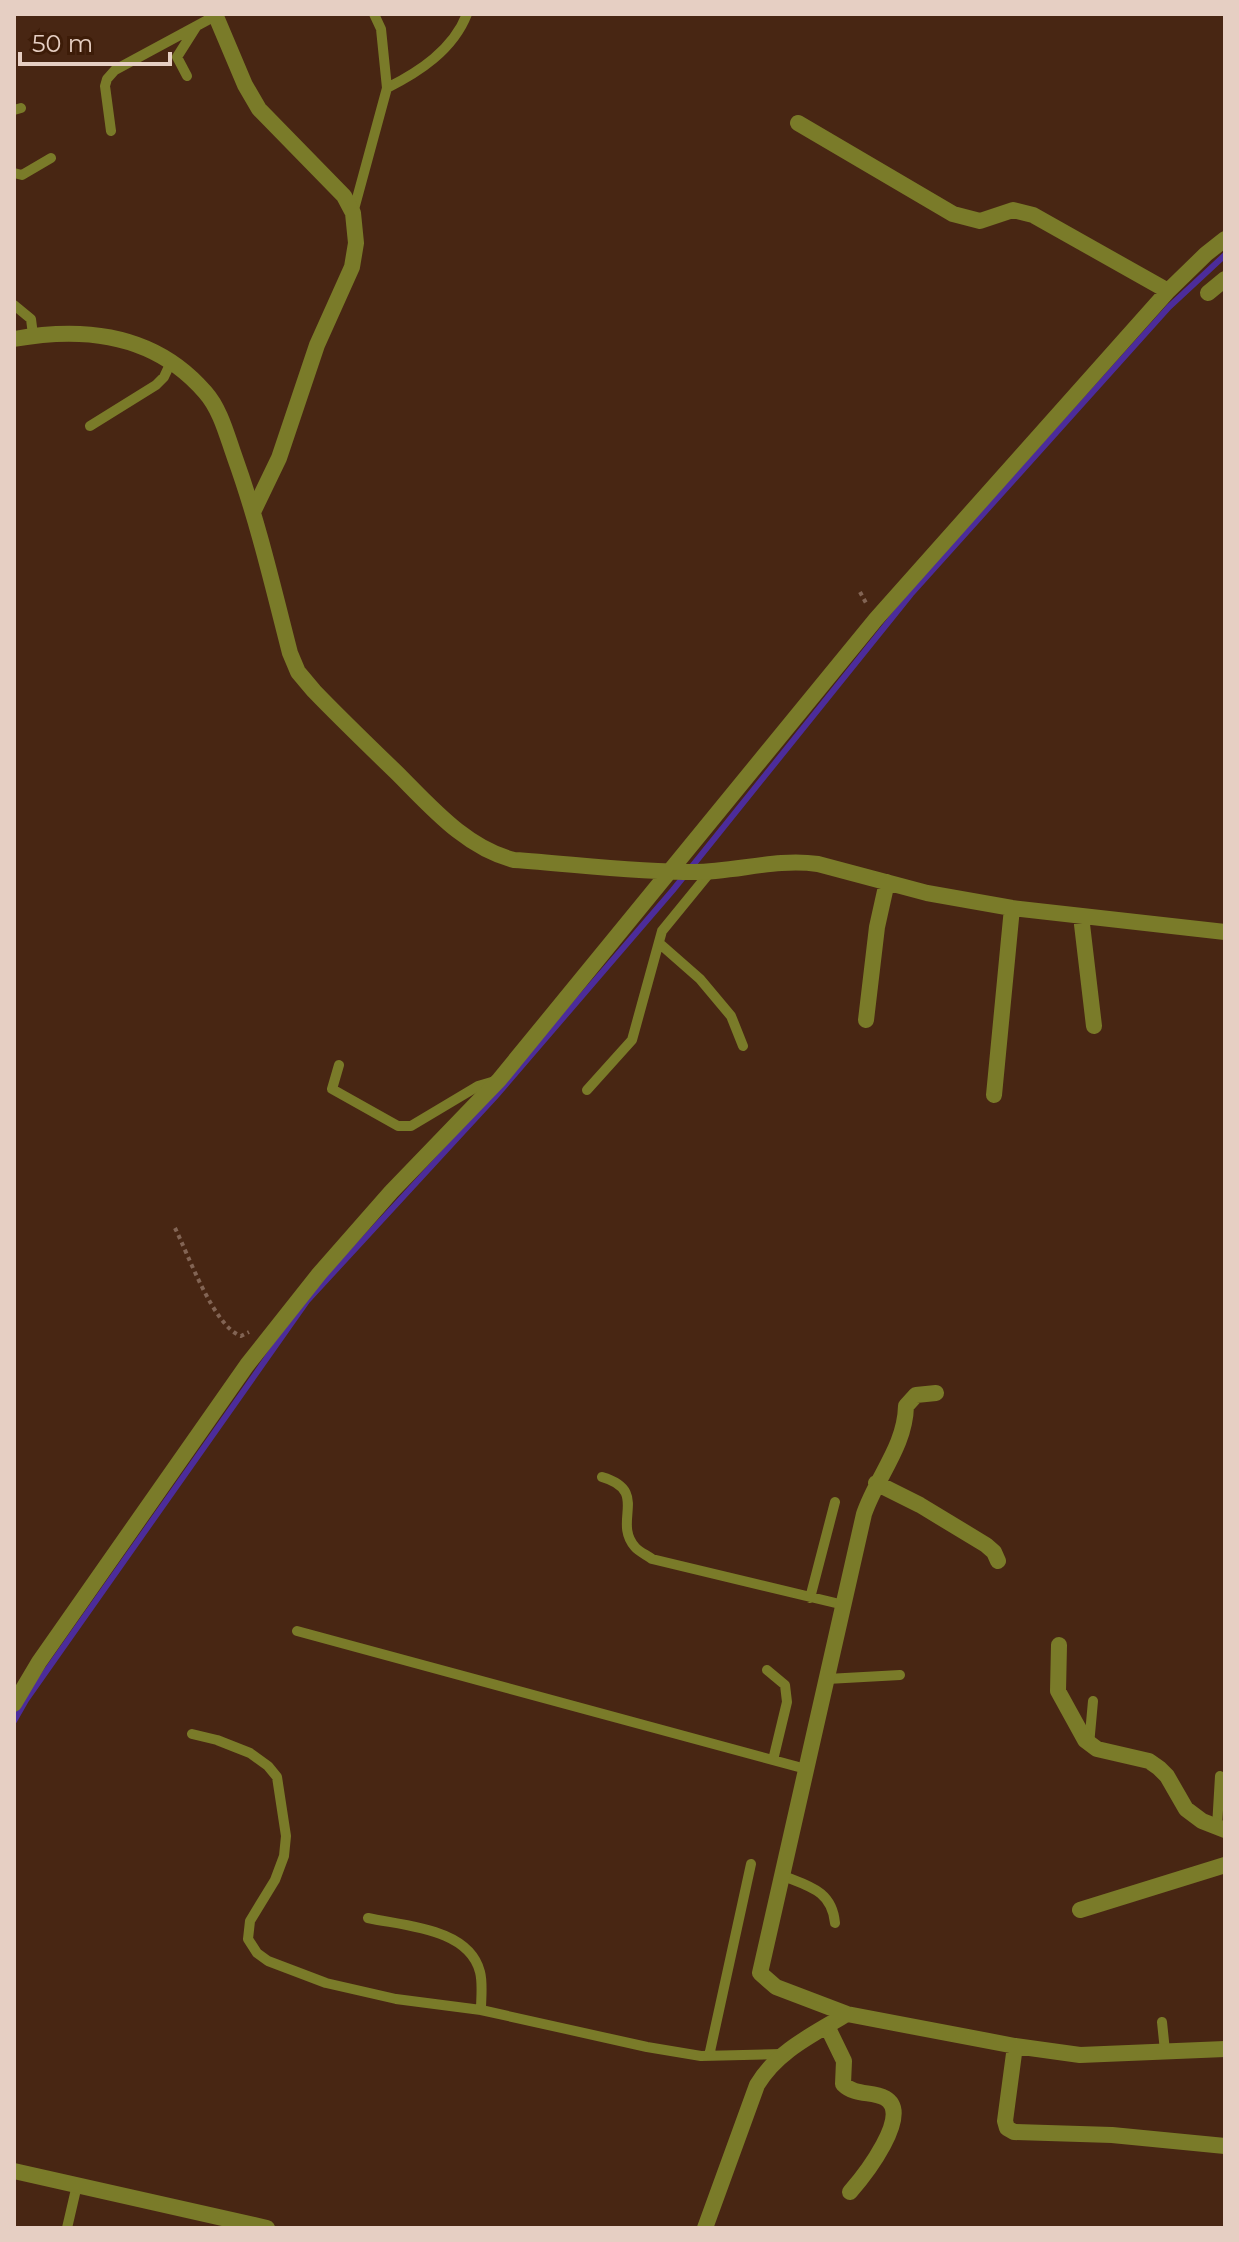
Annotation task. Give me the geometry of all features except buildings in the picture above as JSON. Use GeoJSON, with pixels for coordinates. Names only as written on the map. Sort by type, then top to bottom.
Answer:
{"type":"FeatureCollection","features":[{"type":"Feature","properties":{"kind":"street"},"geometry":{"type":"LineString","coordinates":[[215,15],[245,85],[259,109],[344,196],[353,213],[356,243],[352,267],[317,345],[273,475],[254,510]]}},
{"type":"Feature","properties":{"kind":"street"},"geometry":{"type":"LineString","coordinates":[[798,123],[953,214],[980,221],[1013,210],[1033,215],[1168,291]]}},
{"type":"Feature","properties":{"kind":"street"},"geometry":{"type":"LineString","coordinates":[[14,1704],[39,1662],[247,1365],[319,1274],[391,1192],[499,1080],[676,871],[876,619],[1168,291],[1225,239]]}},
{"type":"Feature","properties":{"kind":"street"},"geometry":{"type":"LineString","coordinates":[[1208,293],[1225,279]]}},
{"type":"Feature","properties":{"kind":"street"},"geometry":{"type":"LineString","coordinates":[[14,339],[77,332],[116,338],[154,351],[206,393],[221,417],[254,510],[290,653],[298,672],[442,818],[496,856],[514,860],[676,871],[799,861],[927,893],[1012,908],[1225,932]]}},
{"type":"Feature","properties":{"kind":"street"},"geometry":{"type":"LineString","coordinates":[[866,1020],[877,927],[887,882]]}},
{"type":"Feature","properties":{"kind":"street"},"geometry":{"type":"LineString","coordinates":[[994,1095],[1012,908]]}},
{"type":"Feature","properties":{"kind":"street"},"geometry":{"type":"LineString","coordinates":[[1081,916],[1094,1026]]}},
{"type":"Feature","properties":{"kind":"street"},"geometry":{"type":"LineString","coordinates":[[936,1393],[916,1395],[906,1406],[905,1428],[899,1444],[876,1483],[864,1514],[760,1973],[776,1987],[847,2014],[1015,2046],[1080,2055],[1225,2049]]}},
{"type":"Feature","properties":{"kind":"street"},"geometry":{"type":"LineString","coordinates":[[876,1483],[920,1505],[986,1545],[998,1561]]}},
{"type":"Feature","properties":{"kind":"street"},"geometry":{"type":"LineString","coordinates":[[1059,1645],[1058,1691],[1069,1715],[1089,1745],[1149,1761],[1167,1776],[1186,1809],[1202,1821],[1221,1829]]}},
{"type":"Feature","properties":{"kind":"street"},"geometry":{"type":"LineString","coordinates":[[1080,1910],[1225,1865]]}},
{"type":"Feature","properties":{"kind":"street"},"geometry":{"type":"LineString","coordinates":[[705,2228],[757,2085],[768,2067],[782,2054],[847,2014]]}},
{"type":"Feature","properties":{"kind":"street"},"geometry":{"type":"LineString","coordinates":[[827,2026],[844,2061],[843,2084],[856,2092],[883,2097],[894,2108],[895,2118],[890,2132],[850,2192]]}},
{"type":"Feature","properties":{"kind":"street"},"geometry":{"type":"LineString","coordinates":[[1015,2046],[1005,2121],[1007,2128],[1014,2132],[1112,2135],[1225,2146]]}},
{"type":"Feature","properties":{"kind":"street"},"geometry":{"type":"LineString","coordinates":[[14,2171],[261,2227]]}},
{"type":"Feature","properties":{"kind":"lane"},"geometry":{"type":"LineString","coordinates":[[353,213],[387,88],[381,29],[374,14]]}},
{"type":"Feature","properties":{"kind":"lane"},"geometry":{"type":"LineString","coordinates":[[387,88],[416,73],[438,56],[467,14]]}},
{"type":"Feature","properties":{"kind":"lane"},"geometry":{"type":"LineString","coordinates":[[111,131],[105,86],[115,70],[215,15]]}},
{"type":"Feature","properties":{"kind":"lane"},"geometry":{"type":"LineString","coordinates":[[187,76],[177,57],[198,25]]}},
{"type":"Feature","properties":{"kind":"lane"},"geometry":{"type":"LineString","coordinates":[[14,173],[22,175],[51,158]]}},
{"type":"Feature","properties":{"kind":"lane"},"geometry":{"type":"LineString","coordinates":[[14,305],[31,319],[33,335]]}},
{"type":"Feature","properties":{"kind":"lane"},"geometry":{"type":"LineString","coordinates":[[90,426],[156,385],[171,362]]}},
{"type":"Feature","properties":{"kind":"lane"},"geometry":{"type":"LineString","coordinates":[[587,1090],[632,1040],[667,922],[704,871]]}},
{"type":"Feature","properties":{"kind":"lane"},"geometry":{"type":"LineString","coordinates":[[659,943],[700,979],[731,1016],[743,1046]]}},
{"type":"Feature","properties":{"kind":"lane"},"geometry":{"type":"LineString","coordinates":[[339,1065],[332,1089],[405,1127],[478,1086],[499,1080]]}},
{"type":"Feature","properties":{"kind":"lane"},"geometry":{"type":"LineString","coordinates":[[602,1477],[618,1481],[624,1487],[628,1503],[627,1528],[634,1546],[652,1559],[844,1605]]}},
{"type":"Feature","properties":{"kind":"lane"},"geometry":{"type":"LineString","coordinates":[[810,1598],[835,1502]]}},
{"type":"Feature","properties":{"kind":"lane"},"geometry":{"type":"LineString","coordinates":[[297,1631],[806,1769]]}},
{"type":"Feature","properties":{"kind":"lane"},"geometry":{"type":"LineString","coordinates":[[767,1670],[785,1685],[787,1702],[773,1760]]}},
{"type":"Feature","properties":{"kind":"lane"},"geometry":{"type":"LineString","coordinates":[[827,1679],[900,1675]]}},
{"type":"Feature","properties":{"kind":"lane"},"geometry":{"type":"LineString","coordinates":[[1089,1745],[1093,1701]]}},
{"type":"Feature","properties":{"kind":"lane"},"geometry":{"type":"LineString","coordinates":[[192,1734],[250,1753],[277,1777],[286,1836],[284,1856],[275,1880],[250,1921],[248,1939],[257,1953],[290,1971],[326,1983],[396,1999],[481,2010],[647,2047],[709,2056],[782,2054]]}},
{"type":"Feature","properties":{"kind":"lane"},"geometry":{"type":"LineString","coordinates":[[1220,1776],[1221,1829]]}},
{"type":"Feature","properties":{"kind":"lane"},"geometry":{"type":"LineString","coordinates":[[709,2056],[751,1864]]}},
{"type":"Feature","properties":{"kind":"lane"},"geometry":{"type":"LineString","coordinates":[[781,1875],[829,1900],[834,1909],[835,1923]]}},
{"type":"Feature","properties":{"kind":"lane"},"geometry":{"type":"LineString","coordinates":[[368,1918],[438,1934],[465,1947],[481,1973],[481,2010]]}},
{"type":"Feature","properties":{"kind":"lane"},"geometry":{"type":"LineString","coordinates":[[1162,2022],[1165,2051]]}},
{"type":"Feature","properties":{"kind":"lane"},"geometry":{"type":"LineString","coordinates":[[67,2228],[77,2185]]}},
{"type":"Feature","properties":{"kind":"path"},"geometry":{"type":"LineString","coordinates":[[175,1228],[219,1318],[233,1333],[241,1336],[259,1327]]}},
{"type":"Feature","properties":{"kind":"waterway"},"geometry":{"type":"LineString","coordinates":[[14,1721],[307,1301],[495,1097],[673,890],[911,594],[1169,307],[1225,255]]}}]}
